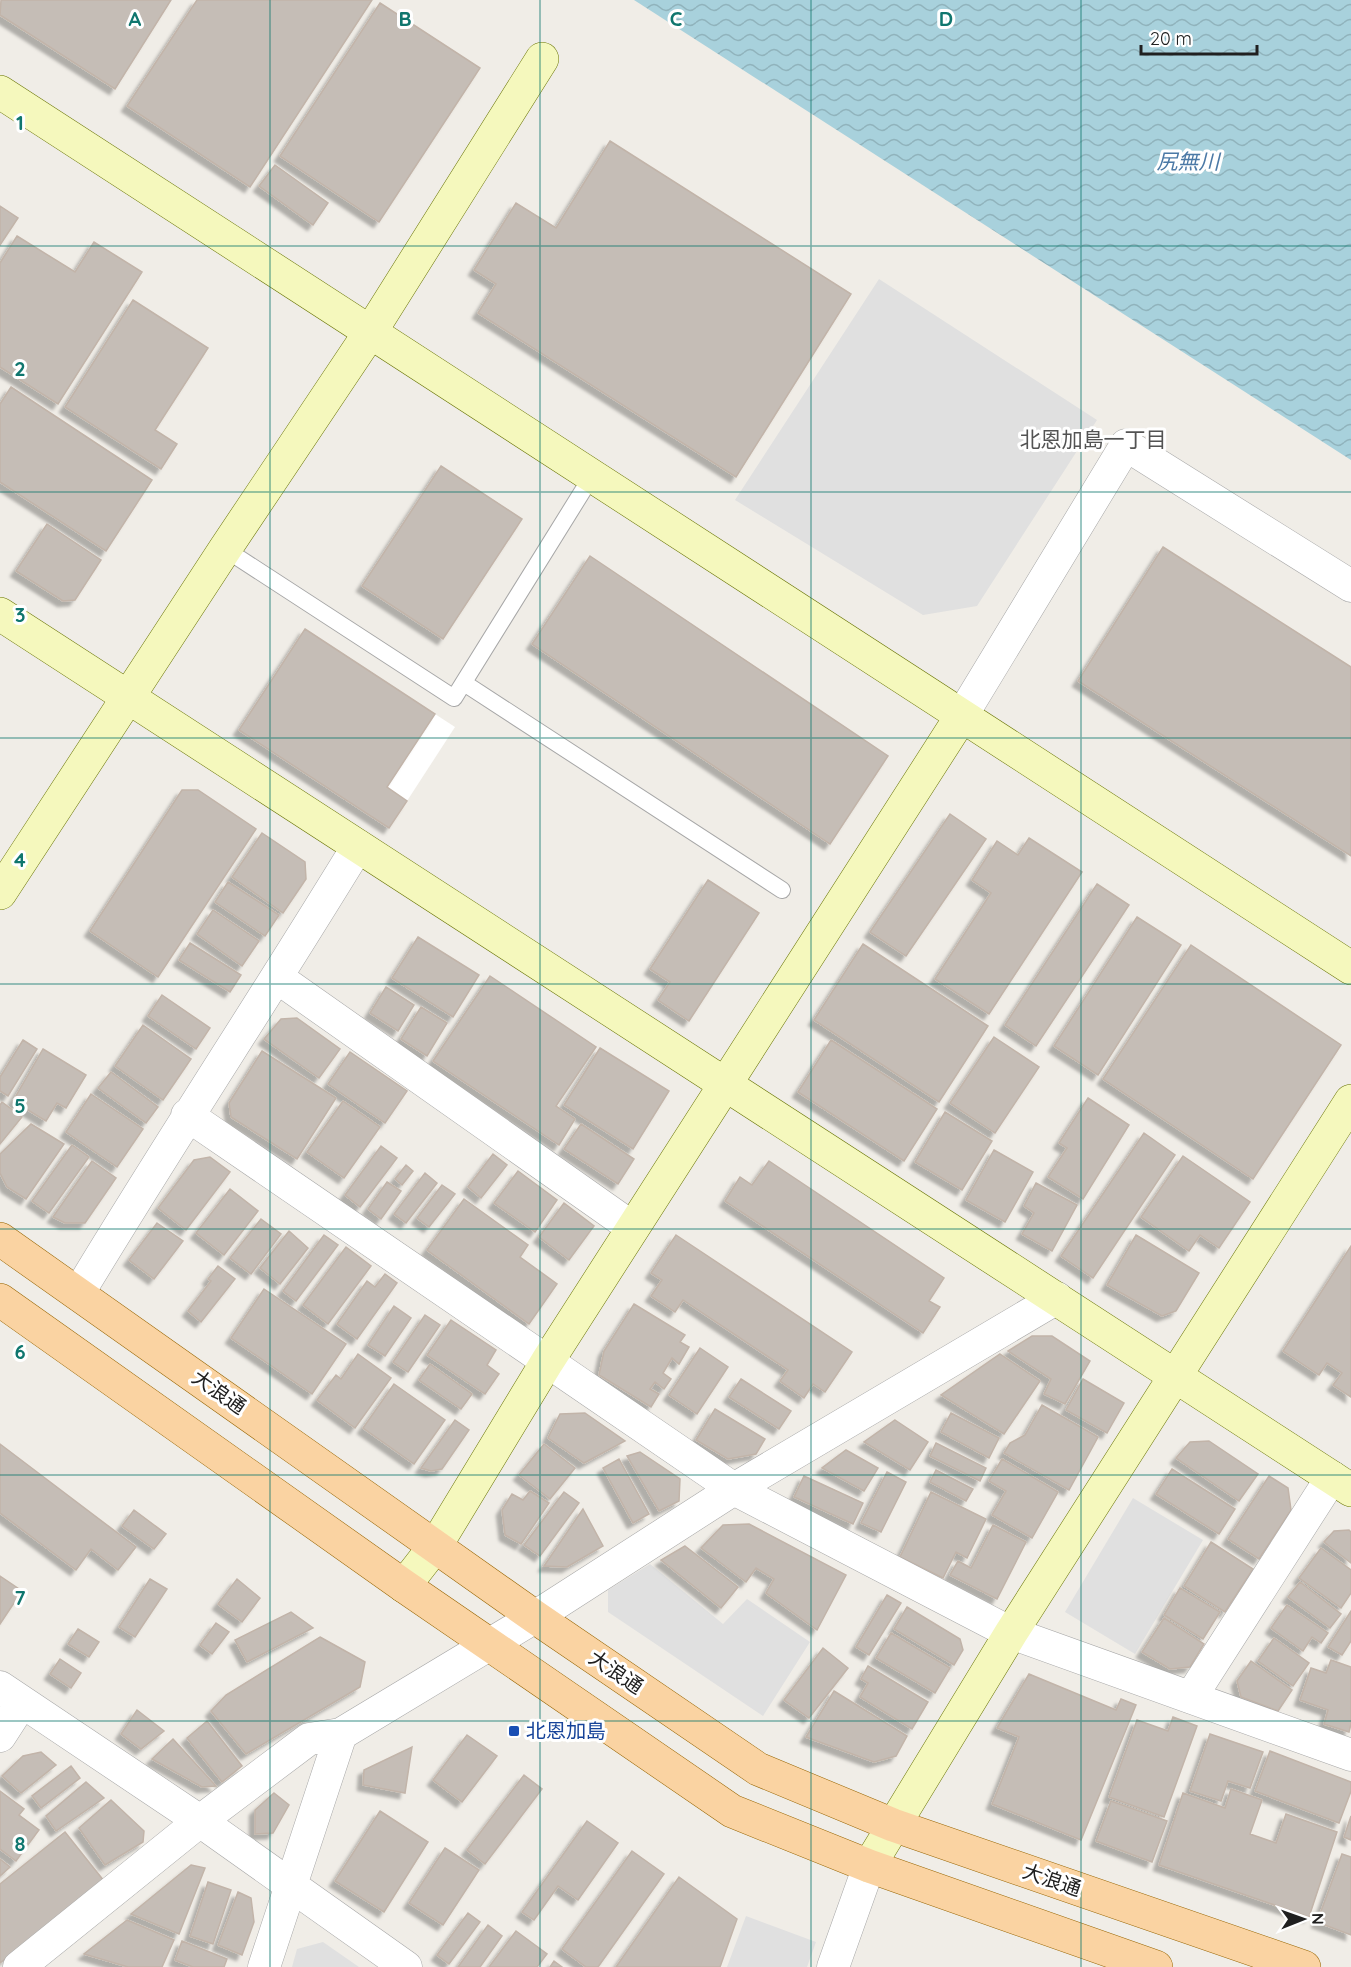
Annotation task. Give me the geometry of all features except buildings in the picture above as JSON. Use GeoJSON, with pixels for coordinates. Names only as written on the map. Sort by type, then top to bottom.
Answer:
{"type":"FeatureCollection","features":[{"type":"Feature","properties":{"kind":"main road","name":"大浪通"},"geometry":{"type":"LineString","coordinates":[[0,1239],[535,1617],[758,1769],[893,1825],[1304,1967]]}},
{"type":"Feature","properties":{"kind":"main road"},"geometry":{"type":"LineString","coordinates":[[0,1300],[404,1586],[732,1811],[869,1866],[1156,1967]]}},
{"type":"Feature","properties":{"kind":"street"},"geometry":{"type":"LineString","coordinates":[[0,893],[371,331],[542,59]]}},
{"type":"Feature","properties":{"kind":"street"},"geometry":{"type":"LineString","coordinates":[[0,92],[1351,968]]}},
{"type":"Feature","properties":{"kind":"street"},"geometry":{"type":"LineString","coordinates":[[404,1586],[436,1545],[547,1362],[961,717],[1126,444],[1351,586]]}},
{"type":"Feature","properties":{"kind":"street"},"geometry":{"type":"LineString","coordinates":[[0,614],[1341,1483],[1191,1697]]}},
{"type":"Feature","properties":{"kind":"street"},"geometry":{"type":"LineString","coordinates":[[78,1294],[187,1114],[278,978],[358,846]]}},
{"type":"Feature","properties":{"kind":"street"},"geometry":{"type":"LineString","coordinates":[[278,978],[633,1228]]}},
{"type":"Feature","properties":{"kind":"street"},"geometry":{"type":"LineString","coordinates":[[833,1967],[869,1866],[893,1825],[1174,1374],[1351,1101]]}},
{"type":"Feature","properties":{"kind":"street"},"geometry":{"type":"LineString","coordinates":[[187,1114],[734,1489],[1011,1633],[1351,1755]]}},
{"type":"Feature","properties":{"kind":"street"},"geometry":{"type":"LineString","coordinates":[[19,1967],[200,1821],[309,1739],[341,1734],[535,1617],[734,1489],[1057,1298]]}},
{"type":"Feature","properties":{"kind":"street"},"geometry":{"type":"LineString","coordinates":[[0,1736],[11,1695],[200,1821],[290,1887],[406,1967]]}},
{"type":"Feature","properties":{"kind":"street"},"geometry":{"type":"LineString","coordinates":[[264,1967],[341,1734]]}},
{"type":"Feature","properties":{"kind":"lane"},"geometry":{"type":"LineString","coordinates":[[225,549],[454,698],[592,476]]}},
{"type":"Feature","properties":{"kind":"lane"},"geometry":{"type":"LineString","coordinates":[[464,683],[782,890]]}},
{"type":"Feature","properties":{"kind":"shaded area"},"geometry":{"type":"Polygon","coordinates":[[[879,279],[1097,420],[977,606],[923,615],[735,500],[879,279]]]}},
{"type":"Feature","properties":{"kind":"shaded area"},"geometry":{"type":"Polygon","coordinates":[[[1133,1498],[1203,1540],[1135,1654],[1065,1612],[1133,1498]]]}},
{"type":"Feature","properties":{"kind":"shaded area"},"geometry":{"type":"Polygon","coordinates":[[[650,1564],[723,1624],[747,1599],[810,1642],[763,1716],[608,1612],[608,1590],[650,1564]]]}},
{"type":"Feature","properties":{"kind":"shaded area"},"geometry":{"type":"Polygon","coordinates":[[[746,1916],[816,1942],[807,1967],[727,1967],[746,1916]]]}},
{"type":"Feature","properties":{"kind":"shaded area"},"geometry":{"type":"Polygon","coordinates":[[[323,1942],[359,1967],[292,1967],[297,1949],[323,1942]]]}},
{"type":"Feature","properties":{"kind":"water","name":"尻無川"},"geometry":{"type":"Polygon","coordinates":[[[634,0],[1351,0],[1351,460],[634,0]]]}},
{"type":"Feature","properties":{"kind":"pier"},"geometry":{"type":"Polygon","coordinates":[[[435,714],[455,727],[407,801],[387,787],[435,714]]]}},
{"type":"Feature","properties":{"kind":"place","name":"北恩加島"},"geometry":{"type":"Point","coordinates":[514,1731]}},
{"type":"Feature","properties":{"kind":"district","name":"北恩加島一丁目"},"geometry":{"type":"Point","coordinates":[1093,440]}}]}
